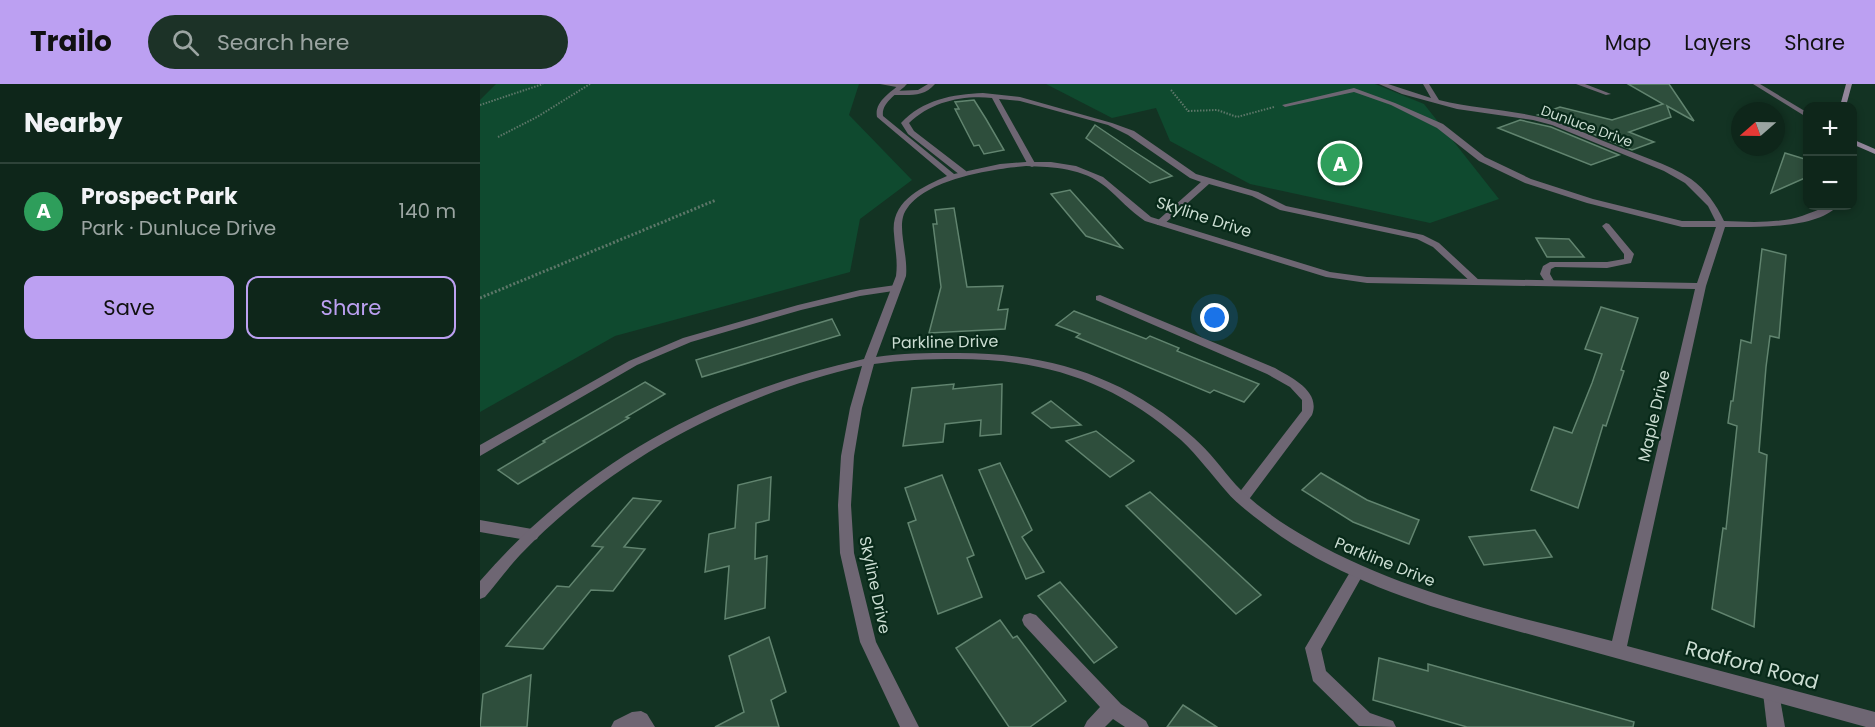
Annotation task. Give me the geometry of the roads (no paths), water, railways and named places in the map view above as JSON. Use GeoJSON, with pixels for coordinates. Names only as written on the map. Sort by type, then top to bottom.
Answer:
{"type":"FeatureCollection","features":[{"type":"Feature","properties":{"kind":"street"},"geometry":{"type":"LineString","coordinates":[[883,84],[903,85]]}},
{"type":"Feature","properties":{"kind":"street"},"geometry":{"type":"LineString","coordinates":[[894,93],[920,93],[926,91],[932,84]]}},
{"type":"Feature","properties":{"kind":"street"},"geometry":{"type":"LineString","coordinates":[[1341,84],[1393,104],[1440,126],[1482,159],[1528,181],[1590,201],[1682,224],[1768,225],[1797,222],[1824,210]]}},
{"type":"Feature","properties":{"kind":"street","name":"Dunluce Drive"},"geometry":{"type":"LineString","coordinates":[[1382,84],[1437,102],[1554,124],[1667,169],[1688,181],[1704,195],[1712,205],[1721,224]]}},
{"type":"Feature","properties":{"kind":"street"},"geometry":{"type":"LineString","coordinates":[[1426,84],[1437,102]]}},
{"type":"Feature","properties":{"kind":"street"},"geometry":{"type":"LineString","coordinates":[[1579,84],[1608,94]]}},
{"type":"Feature","properties":{"kind":"street"},"geometry":{"type":"LineString","coordinates":[[1756,84],[1803,113]]}},
{"type":"Feature","properties":{"kind":"street"},"geometry":{"type":"LineString","coordinates":[[1844,102],[1849,84]]}},
{"type":"Feature","properties":{"kind":"street"},"geometry":{"type":"LineString","coordinates":[[903,85],[882,104],[879,111],[880,117],[958,175]]}},
{"type":"Feature","properties":{"kind":"street"},"geometry":{"type":"LineString","coordinates":[[1285,105],[1354,90]]}},
{"type":"Feature","properties":{"kind":"street"},"geometry":{"type":"LineString","coordinates":[[958,175],[911,132],[905,123],[926,107],[962,96],[982,94],[1020,99],[1110,124],[1131,133],[1193,176],[1255,194],[1283,208],[1420,237],[1436,245],[1476,282]]}},
{"type":"Feature","properties":{"kind":"street"},"geometry":{"type":"LineString","coordinates":[[994,96],[1032,165]]}},
{"type":"Feature","properties":{"kind":"street"},"geometry":{"type":"LineString","coordinates":[[1857,143],[1875,152]]}},
{"type":"Feature","properties":{"kind":"street","name":"Skyline Drive"},"geometry":{"type":"LineString","coordinates":[[910,727],[868,642],[847,554],[844,497],[849,439],[869,361],[902,274],[902,249],[896,230],[899,211],[914,196],[958,175],[1004,165],[1065,166],[1090,173],[1108,182],[1133,211],[1160,223],[1329,275],[1367,280],[1701,286]]}},
{"type":"Feature","properties":{"kind":"street"},"geometry":{"type":"LineString","coordinates":[[1160,223],[1207,181]]}},
{"type":"Feature","properties":{"kind":"street","name":"Maple Drive"},"geometry":{"type":"LineString","coordinates":[[1618,651],[1701,286],[1721,224]]}},
{"type":"Feature","properties":{"kind":"street"},"geometry":{"type":"LineString","coordinates":[[1550,283],[1545,274],[1546,268],[1553,264],[1607,265],[1628,261],[1629,254],[1606,226]]}},
{"type":"Feature","properties":{"kind":"street"},"geometry":{"type":"LineString","coordinates":[[480,451],[633,363],[687,340],[798,308],[860,293],[896,288]]}},
{"type":"Feature","properties":{"kind":"street"},"geometry":{"type":"LineString","coordinates":[[1100,298],[1271,371],[1294,384],[1308,399],[1308,412],[1242,498]]}},
{"type":"Feature","properties":{"kind":"street","name":"Parkline Drive"},"geometry":{"type":"LineString","coordinates":[[480,592],[499,566],[572,497],[665,436],[747,398],[817,374],[869,361],[927,356],[998,356],[1054,365],[1107,384],[1165,420],[1198,449],[1242,498],[1279,530],[1330,559],[1410,594],[1618,651]]}},
{"type":"Feature","properties":{"kind":"street"},"geometry":{"type":"LineString","coordinates":[[480,526],[532,535]]}},
{"type":"Feature","properties":{"kind":"street"},"geometry":{"type":"LineString","coordinates":[[1358,571],[1313,648],[1319,675],[1365,720],[1387,727]]}},
{"type":"Feature","properties":{"kind":"street"},"geometry":{"type":"LineString","coordinates":[[1030,620],[1112,707],[1140,727]]}},
{"type":"Feature","properties":{"kind":"street","name":"Radford Road"},"geometry":{"type":"LineString","coordinates":[[1618,651],[1875,721]]}},
{"type":"Feature","properties":{"kind":"street"},"geometry":{"type":"LineString","coordinates":[[1772,693],[1776,727]]}},
{"type":"Feature","properties":{"kind":"street"},"geometry":{"type":"LineString","coordinates":[[1093,727],[1112,707]]}},
{"type":"Feature","properties":{"kind":"street"},"geometry":{"type":"LineString","coordinates":[[620,727],[632,721],[641,720],[646,727]]}},
{"type":"Feature","properties":{"kind":"place","name":"Prospect Park"},"geometry":{"type":"Point","coordinates":[1340,163]}}]}
